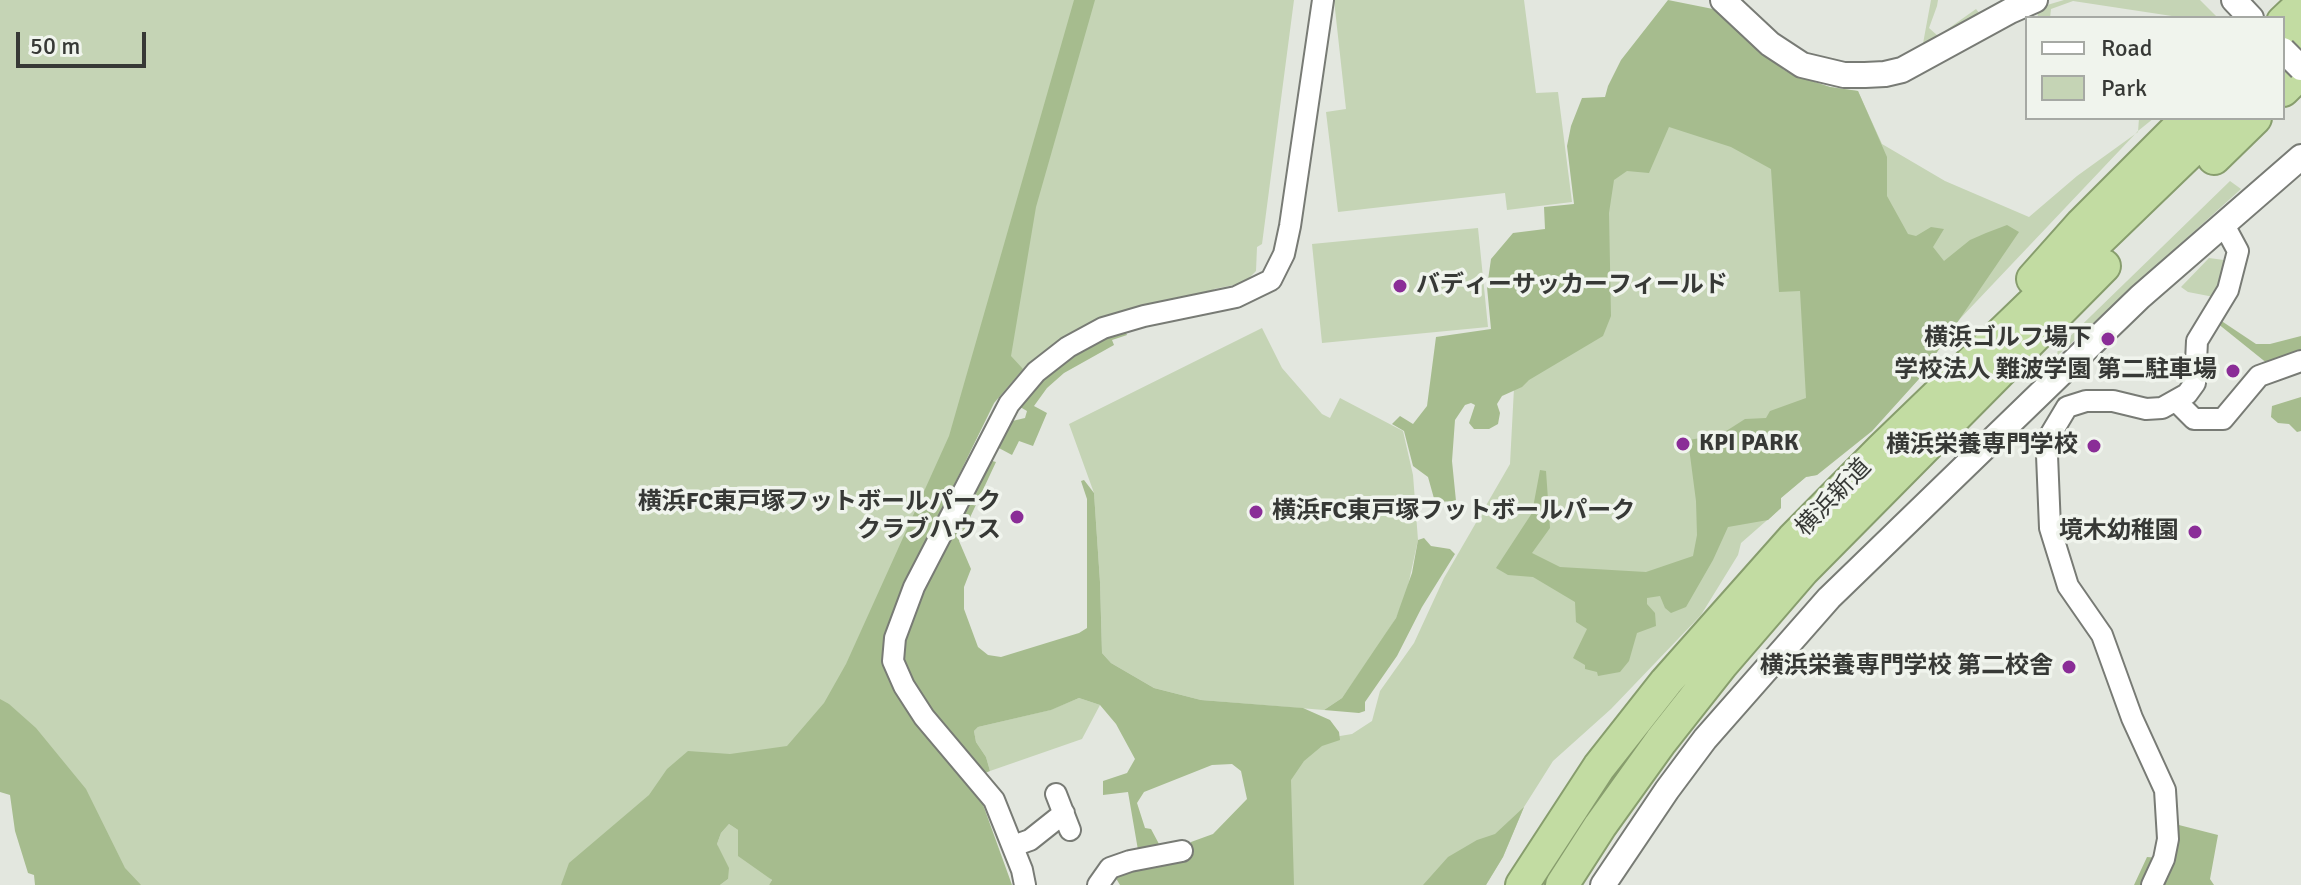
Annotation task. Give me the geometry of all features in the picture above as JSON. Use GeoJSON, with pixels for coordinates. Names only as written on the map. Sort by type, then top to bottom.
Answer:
{"type":"FeatureCollection","features":[{"type":"Feature","properties":{"kind":"highway"},"geometry":{"type":"LineString","coordinates":[[2285,20],[2301,5]]}},
{"type":"Feature","properties":{"kind":"highway"},"geometry":{"type":"LineString","coordinates":[[2285,59],[2301,43]]}},
{"type":"Feature","properties":{"kind":"highway"},"geometry":{"type":"LineString","coordinates":[[2285,88],[2301,70]]}},
{"type":"Feature","properties":{"kind":"highway"},"geometry":{"type":"LineString","coordinates":[[1882,449],[2082,224],[2186,120]]}},
{"type":"Feature","properties":{"kind":"highway","name":"横浜新道"},"geometry":{"type":"LineString","coordinates":[[1522,885],[1599,767],[1666,682],[1793,539],[2223,120]]}},
{"type":"Feature","properties":{"kind":"highway","name":"横浜新道"},"geometry":{"type":"LineString","coordinates":[[1562,885],[1661,741],[1803,570],[2253,120]]}},
{"type":"Feature","properties":{"kind":"street"},"geometry":{"type":"LineString","coordinates":[[1025,885],[994,800],[924,717],[904,686],[893,661],[895,638],[914,587],[1009,404],[1036,372],[1068,347],[1103,328],[1143,316],[1236,297],[1271,280],[1284,254],[1290,226],[1323,0]]}},
{"type":"Feature","properties":{"kind":"street"},"geometry":{"type":"LineString","coordinates":[[1723,0],[1770,44],[1802,65],[1834,73],[1865,75],[1902,70],[2035,0]]}},
{"type":"Feature","properties":{"kind":"street"},"geometry":{"type":"LineString","coordinates":[[2234,0],[2249,16]]}},
{"type":"Feature","properties":{"kind":"street"},"geometry":{"type":"LineString","coordinates":[[2285,52],[2301,70]]}},
{"type":"Feature","properties":{"kind":"street"},"geometry":{"type":"LineString","coordinates":[[1603,885],[1705,739],[1829,598],[2140,297],[2301,157]]}},
{"type":"Feature","properties":{"kind":"street"},"geometry":{"type":"LineString","coordinates":[[2152,885],[2164,859],[2168,839],[2165,790],[2132,718],[2102,635],[2068,586],[2050,528],[2047,455],[2049,437],[2067,407],[2086,401],[2113,401],[2146,409],[2162,408],[2187,394],[2195,383],[2197,341],[2228,290],[2238,251],[2224,225]]}},
{"type":"Feature","properties":{"kind":"street"},"geometry":{"type":"LineString","coordinates":[[2177,402],[2194,419],[2223,419],[2259,376],[2301,361]]}},
{"type":"Feature","properties":{"kind":"street"},"geometry":{"type":"LineString","coordinates":[[1013,846],[1030,840],[1064,812]]}},
{"type":"Feature","properties":{"kind":"street"},"geometry":{"type":"LineString","coordinates":[[1098,885],[1110,868],[1182,851]]}},
{"type":"Feature","properties":{"kind":"green space"},"geometry":{"type":"Polygon","coordinates":[[[0,0],[1294,0],[1256,271],[1244,283],[1214,289],[1214,293],[1165,300],[1137,308],[1065,340],[1023,369],[994,403],[927,540],[894,614],[888,665],[710,817],[644,885],[77,885],[0,749],[0,0]]]}},
{"type":"Feature","properties":{"kind":"green space"},"geometry":{"type":"Polygon","coordinates":[[[1074,0],[1095,0],[1036,207],[1011,356],[1023,369],[994,403],[927,540],[894,614],[887,641],[981,799],[1012,885],[769,885],[772,880],[738,856],[738,830],[729,824],[717,844],[729,868],[728,879],[720,885],[561,885],[569,863],[649,795],[667,769],[688,751],[730,754],[787,746],[824,703],[846,664],[949,436],[1074,0]]]}},
{"type":"Feature","properties":{"kind":"green space"},"geometry":{"type":"Polygon","coordinates":[[[1334,0],[1524,0],[1536,93],[1558,92],[1572,202],[1507,210],[1505,193],[1338,212],[1326,112],[1346,109],[1334,0]]]}},
{"type":"Feature","properties":{"kind":"green space"},"geometry":{"type":"Polygon","coordinates":[[[1668,0],[1713,9],[1729,18],[1793,75],[1830,87],[1858,91],[1887,157],[1887,196],[1908,234],[1916,236],[1931,227],[1944,229],[1933,247],[1944,261],[1970,240],[1986,233],[2007,225],[2019,232],[1918,380],[1872,431],[1817,475],[1806,477],[1781,498],[1781,508],[1768,520],[1728,527],[1686,607],[1671,613],[1660,596],[1647,598],[1647,604],[1655,613],[1656,626],[1637,633],[1629,661],[1620,672],[1598,676],[1597,672],[1585,669],[1585,665],[1573,658],[1587,629],[1576,622],[1575,602],[1533,577],[1508,575],[1496,568],[1532,513],[1540,470],[1546,471],[1550,528],[1532,553],[1560,567],[1646,572],[1693,556],[1697,535],[1696,501],[1688,440],[1720,435],[1745,419],[1766,418],[1770,411],[1806,398],[1800,291],[1779,292],[1771,169],[1731,147],[1669,127],[1649,173],[1627,171],[1614,180],[1609,213],[1611,316],[1603,336],[1522,387],[1502,396],[1497,404],[1500,413],[1498,424],[1489,429],[1474,429],[1469,423],[1475,405],[1465,405],[1455,420],[1452,461],[1456,501],[1435,502],[1428,477],[1413,466],[1404,431],[1392,424],[1400,416],[1413,424],[1427,406],[1436,337],[1491,329],[1487,287],[1491,259],[1513,233],[1545,229],[1544,207],[1574,204],[1567,146],[1582,98],[1605,97],[1621,60],[1668,0]]]}},
{"type":"Feature","properties":{"kind":"green space"},"geometry":{"type":"Polygon","coordinates":[[[1931,0],[1938,0],[1929,28],[1938,36],[1976,9],[1980,14],[1922,49],[1931,0]]]}},
{"type":"Feature","properties":{"kind":"green space"},"geometry":{"type":"Polygon","coordinates":[[[2064,0],[2200,0],[2216,16],[2172,16],[2073,1],[2051,9],[2050,16],[2038,16],[2037,8],[2064,0]]]}},
{"type":"Feature","properties":{"kind":"green space","name":"KPI PARK"},"geometry":{"type":"Polygon","coordinates":[[[1742,32],[1793,75],[1830,87],[1858,91],[1882,144],[1945,181],[2029,217],[2077,176],[2135,134],[1957,322],[1918,380],[1872,431],[1817,475],[1806,477],[1781,498],[1781,508],[1741,543],[1738,555],[1701,615],[1611,709],[1553,761],[1524,807],[1503,857],[1486,885],[1160,885],[1173,866],[1227,845],[1257,801],[1328,738],[1352,734],[1372,721],[1380,691],[1414,643],[1444,578],[1510,464],[1514,388],[1603,188],[1742,32]]]}},
{"type":"Feature","properties":{"kind":"green space"},"geometry":{"type":"Polygon","coordinates":[[[2139,120],[2152,120],[2138,131],[2139,120]]]}},
{"type":"Feature","properties":{"kind":"green space"},"geometry":{"type":"Polygon","coordinates":[[[2230,181],[2241,189],[2057,356],[2058,348],[2230,181]]]}},
{"type":"Feature","properties":{"kind":"green space","name":"バディーサッカーフィールド"},"geometry":{"type":"Polygon","coordinates":[[[1478,228],[1488,327],[1322,343],[1312,244],[1478,228]]]}},
{"type":"Feature","properties":{"kind":"green space"},"geometry":{"type":"Polygon","coordinates":[[[2209,258],[2224,260],[2214,297],[2188,292],[2181,287],[2209,258]]]}},
{"type":"Feature","properties":{"kind":"green space"},"geometry":{"type":"Polygon","coordinates":[[[2220,320],[2256,344],[2270,344],[2301,336],[2301,357],[2268,364],[2217,323],[2220,320]]]}},
{"type":"Feature","properties":{"kind":"green space"},"geometry":{"type":"Polygon","coordinates":[[[1123,326],[1127,335],[1112,340],[1114,345],[1064,373],[1047,388],[1034,406],[1047,413],[1033,446],[1019,441],[1012,455],[997,447],[1008,422],[1025,418],[1027,411],[1015,404],[1053,364],[1123,326]]]}},
{"type":"Feature","properties":{"kind":"green space","name":"横浜FC東戸塚フットボールパーク"},"geometry":{"type":"Polygon","coordinates":[[[1262,328],[1282,368],[1322,414],[1330,418],[1340,398],[1403,431],[1413,475],[1418,540],[1406,595],[1380,644],[1342,698],[1324,710],[1201,700],[1154,688],[1111,663],[1102,653],[1094,493],[1069,424],[1262,328]]]}},
{"type":"Feature","properties":{"kind":"green space"},"geometry":{"type":"Polygon","coordinates":[[[2301,397],[2301,431],[2297,432],[2289,424],[2278,423],[2271,417],[2272,406],[2301,397]]]}},
{"type":"Feature","properties":{"kind":"green space"},"geometry":{"type":"Polygon","coordinates":[[[985,459],[996,462],[959,541],[971,569],[964,587],[964,609],[978,647],[988,655],[1001,657],[1087,628],[1087,499],[1081,481],[1084,480],[1094,493],[1102,653],[1111,663],[1154,688],[1201,700],[1303,708],[1330,720],[1339,732],[1340,740],[1322,746],[1304,761],[1291,780],[1294,885],[1120,885],[1114,875],[1136,868],[1189,860],[1191,842],[1213,834],[1247,799],[1241,771],[1232,764],[1212,765],[1144,792],[1137,803],[1145,828],[1151,829],[1159,844],[1138,850],[1128,792],[1103,795],[1103,781],[1127,773],[1135,759],[1116,724],[1100,705],[1079,698],[1051,710],[978,727],[974,731],[976,742],[986,757],[990,771],[983,774],[910,682],[901,657],[902,638],[985,459]]]}},
{"type":"Feature","properties":{"kind":"green space"},"geometry":{"type":"Polygon","coordinates":[[[1424,538],[1431,546],[1450,549],[1455,554],[1422,607],[1397,656],[1365,702],[1365,711],[1324,710],[1342,698],[1396,618],[1412,573],[1418,540],[1424,538]]]}},
{"type":"Feature","properties":{"kind":"green space"},"geometry":{"type":"Polygon","coordinates":[[[1079,698],[1100,705],[1082,739],[990,771],[986,757],[976,742],[974,731],[978,727],[1050,710],[1079,698]]]}},
{"type":"Feature","properties":{"kind":"green space"},"geometry":{"type":"Polygon","coordinates":[[[0,699],[36,728],[86,789],[125,868],[141,885],[35,885],[34,875],[28,873],[15,831],[10,795],[0,792],[0,699]]]}},
{"type":"Feature","properties":{"kind":"green space"},"geometry":{"type":"Polygon","coordinates":[[[1524,807],[1503,857],[1486,885],[1423,885],[1448,857],[1477,840],[1495,834],[1524,807]]]}},
{"type":"Feature","properties":{"kind":"green space"},"geometry":{"type":"Polygon","coordinates":[[[729,824],[738,830],[772,881],[769,885],[720,885],[728,879],[717,844],[729,824]]]}},
{"type":"Feature","properties":{"kind":"green space"},"geometry":{"type":"Polygon","coordinates":[[[2175,824],[2218,835],[2210,879],[2214,885],[2134,885],[2147,857],[2173,859],[2175,824]]]}},
{"type":"Feature","properties":{"kind":"place","name":"バディーサッカーフィールド"},"geometry":{"type":"Point","coordinates":[1400,286]}},
{"type":"Feature","properties":{"kind":"place","name":"横浜ゴルフ場下"},"geometry":{"type":"Point","coordinates":[2108,339]}},
{"type":"Feature","properties":{"kind":"place","name":"学校法人 難波学園 第二駐車場"},"geometry":{"type":"Point","coordinates":[2233,371]}},
{"type":"Feature","properties":{"kind":"place","name":"KPI PARK"},"geometry":{"type":"Point","coordinates":[1683,444]}},
{"type":"Feature","properties":{"kind":"place","name":"横浜栄養専門学校"},"geometry":{"type":"Point","coordinates":[2094,446]}},
{"type":"Feature","properties":{"kind":"place","name":"横浜FC東戸塚フットボールパーク"},"geometry":{"type":"Point","coordinates":[1256,512]}},
{"type":"Feature","properties":{"kind":"place","name":"横浜FC東戸塚フットボールパーク クラブハウス"},"geometry":{"type":"Point","coordinates":[1017,517]}},
{"type":"Feature","properties":{"kind":"place","name":"境木幼稚園"},"geometry":{"type":"Point","coordinates":[2195,532]}},
{"type":"Feature","properties":{"kind":"place","name":"横浜栄養専門学校 第二校舎"},"geometry":{"type":"Point","coordinates":[2069,667]}}]}
